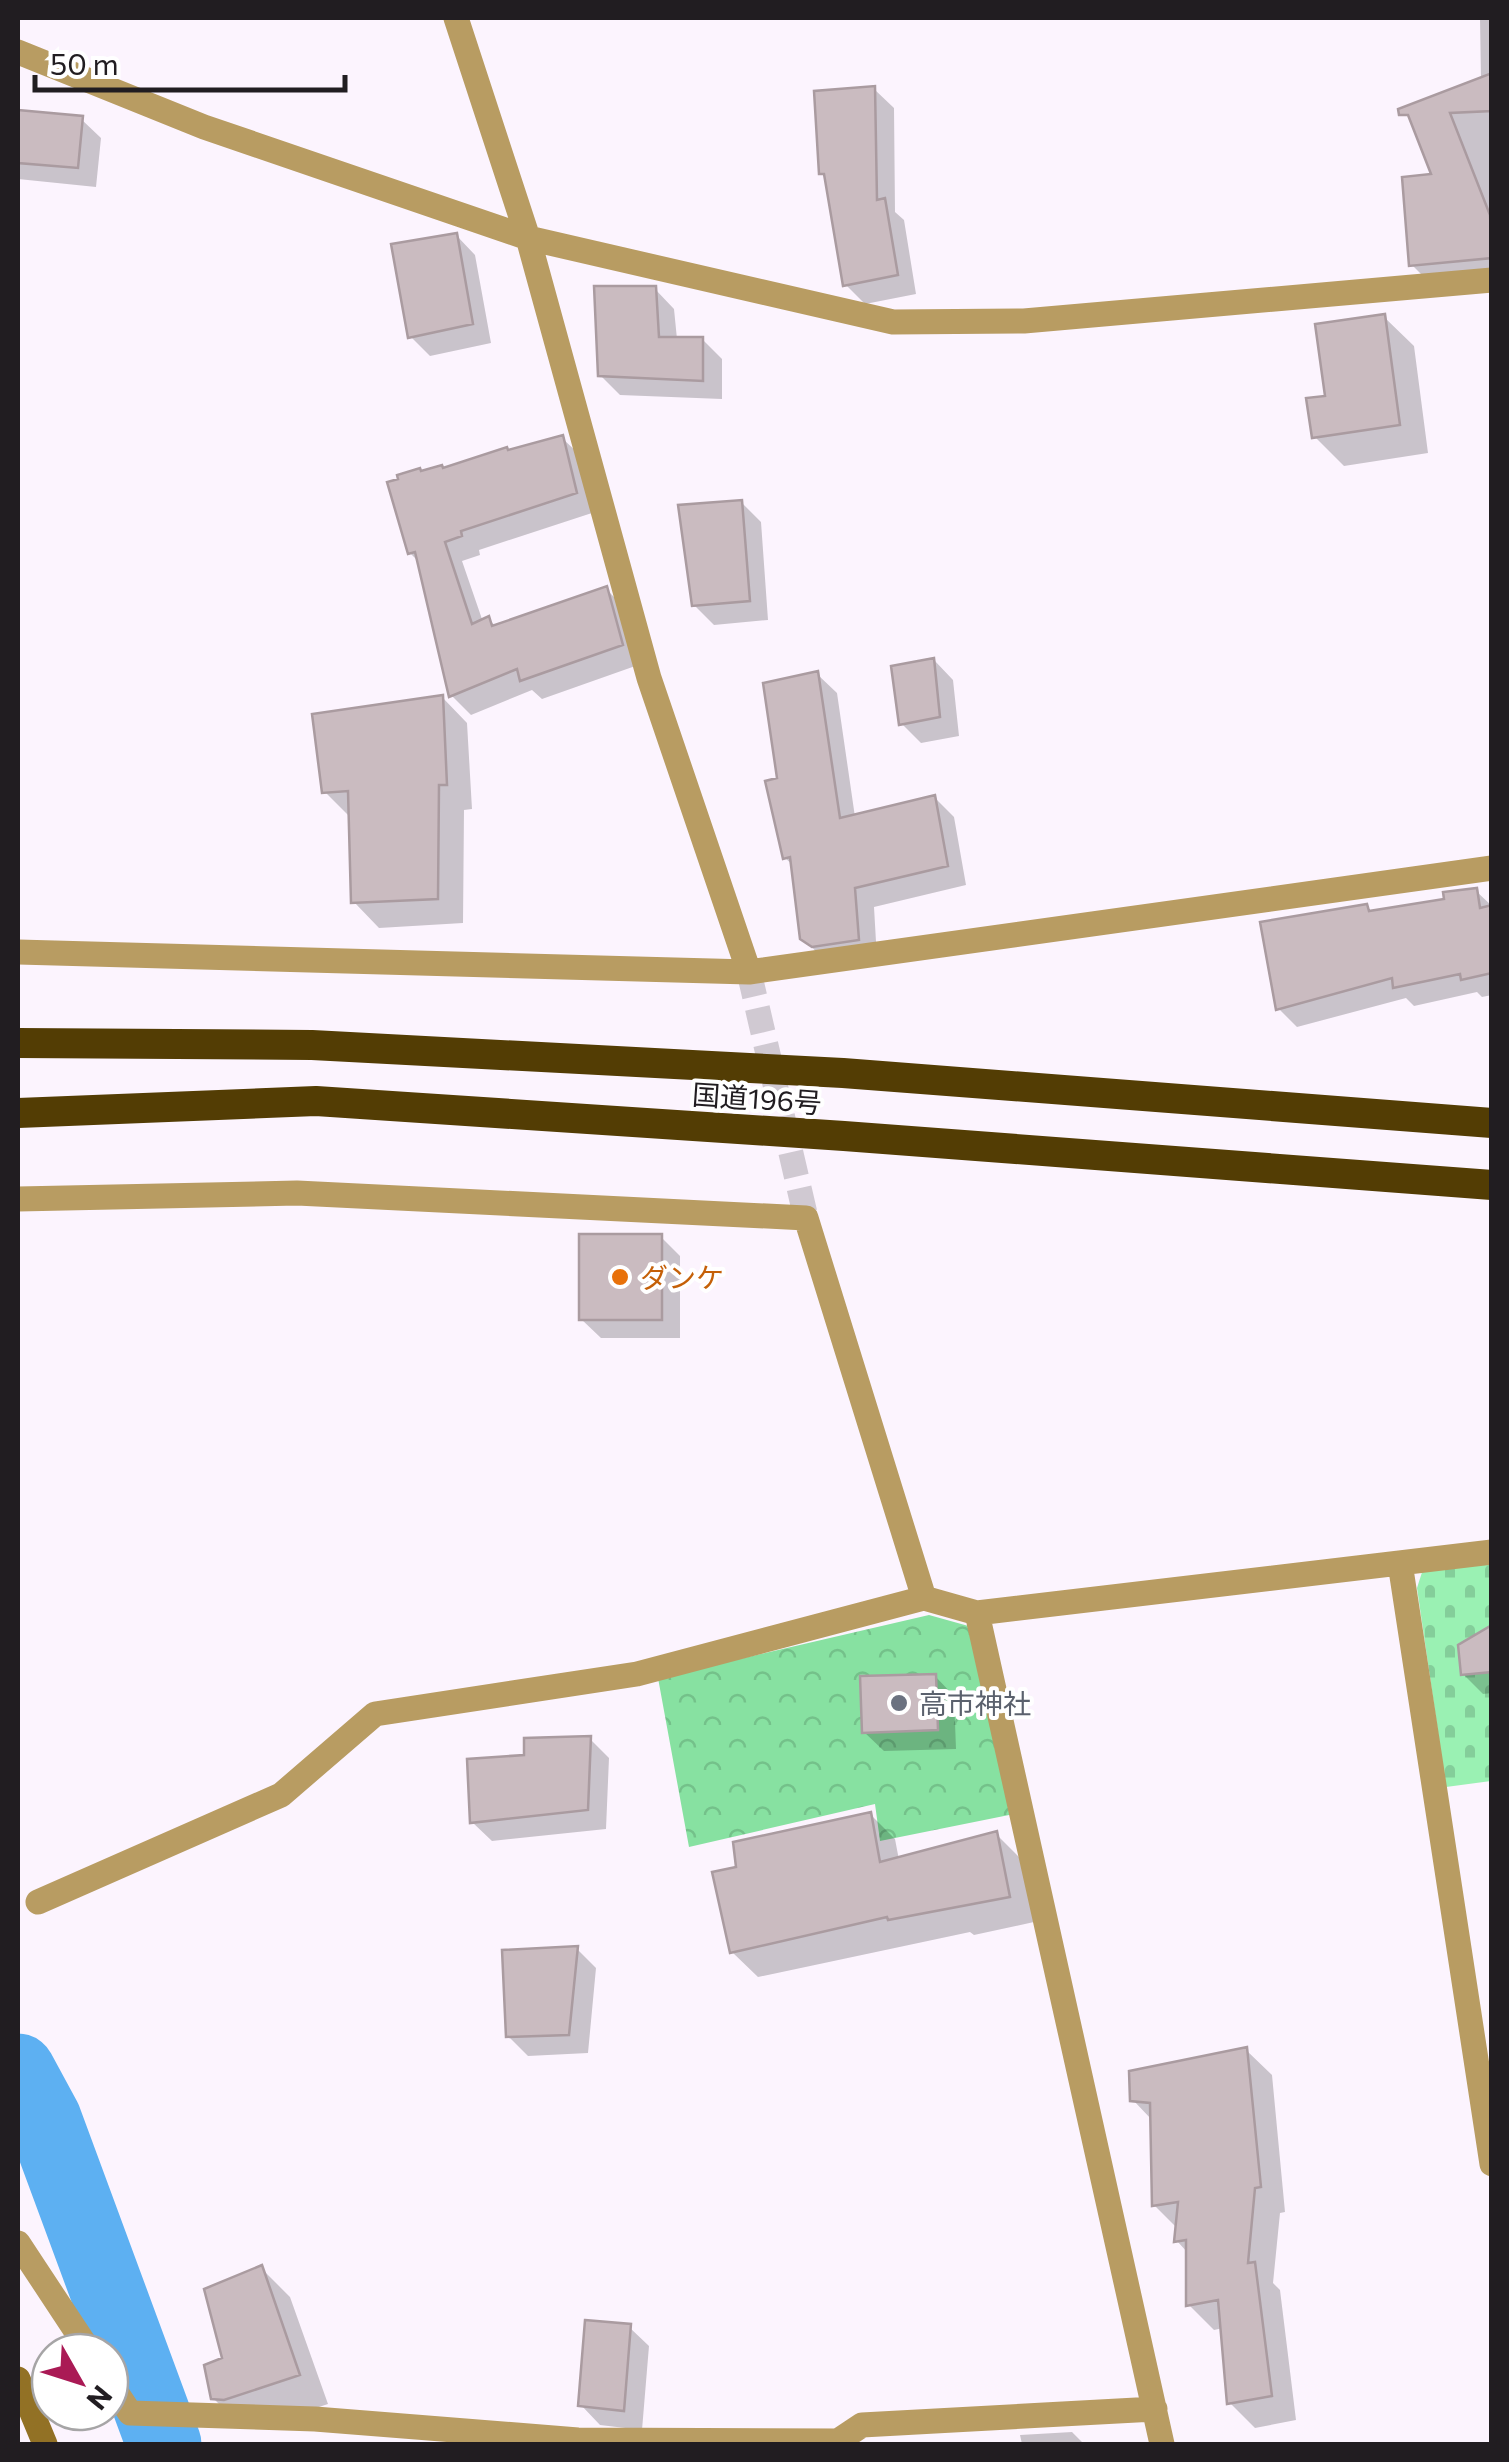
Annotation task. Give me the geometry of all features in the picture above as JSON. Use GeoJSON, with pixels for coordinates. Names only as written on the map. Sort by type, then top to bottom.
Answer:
{"type":"FeatureCollection","features":[{"type":"Feature","properties":{"kind":"highway","name":"国道196号"},"geometry":{"type":"LineString","coordinates":[[18,1043],[312,1045],[804,1071],[1492,1123]]}},
{"type":"Feature","properties":{"kind":"highway","name":"国道196号"},"geometry":{"type":"LineString","coordinates":[[18,1114],[316,1101],[1492,1185]]}},
{"type":"Feature","properties":{"kind":"street"},"geometry":{"type":"LineString","coordinates":[[456,18],[528,238],[649,678],[749,972]]}},
{"type":"Feature","properties":{"kind":"street"},"geometry":{"type":"LineString","coordinates":[[18,52],[204,127],[528,238],[894,322],[1024,321],[1492,280]]}},
{"type":"Feature","properties":{"kind":"street"},"geometry":{"type":"LineString","coordinates":[[18,952],[749,972],[1492,868]]}},
{"type":"Feature","properties":{"kind":"street"},"geometry":{"type":"LineString","coordinates":[[18,1199],[297,1193],[806,1218],[924,1598]]}},
{"type":"Feature","properties":{"kind":"street"},"geometry":{"type":"LineString","coordinates":[[38,1902],[281,1795],[375,1714],[637,1674],[924,1598],[977,1613],[1492,1552]]}},
{"type":"Feature","properties":{"kind":"street"},"geometry":{"type":"LineString","coordinates":[[1400,1563],[1492,2164]]}},
{"type":"Feature","properties":{"kind":"street"},"geometry":{"type":"LineString","coordinates":[[977,1613],[1162,2444]]}},
{"type":"Feature","properties":{"kind":"street"},"geometry":{"type":"LineString","coordinates":[[18,2242],[77,2332]]}},
{"type":"Feature","properties":{"kind":"street"},"geometry":{"type":"LineString","coordinates":[[18,2378],[45,2444]]}},
{"type":"Feature","properties":{"kind":"street"},"geometry":{"type":"LineString","coordinates":[[130,2413],[315,2419],[578,2442],[777,2443],[838,2442],[862,2425],[1155,2410]]}},
{"type":"Feature","properties":{"kind":"green space"},"geometry":{"type":"Polygon","coordinates":[[[1491,1562],[1491,1781],[1446,1787],[1417,1588],[1423,1569],[1491,1562]]]}},
{"type":"Feature","properties":{"kind":"green space"},"geometry":{"type":"Polygon","coordinates":[[[929,1615],[972,1627],[1014,1814],[880,1841],[875,1804],[689,1847],[658,1678],[929,1615]]]}},
{"type":"Feature","properties":{"kind":"building"},"geometry":{"type":"Polygon","coordinates":[[[1492,73],[1492,111],[1450,113],[1490,215],[1492,258],[1409,266],[1402,177],[1431,174],[1408,115],[1399,115],[1398,109],[1492,73]]]}},
{"type":"Feature","properties":{"kind":"building"},"geometry":{"type":"Polygon","coordinates":[[[875,86],[877,200],[885,198],[898,275],[843,286],[824,174],[819,174],[814,91],[875,86]]]}},
{"type":"Feature","properties":{"kind":"building"},"geometry":{"type":"Polygon","coordinates":[[[18,110],[83,116],[78,168],[18,163],[18,110]]]}},
{"type":"Feature","properties":{"kind":"building"},"geometry":{"type":"Polygon","coordinates":[[[457,233],[473,324],[408,338],[391,244],[457,233]]]}},
{"type":"Feature","properties":{"kind":"building"},"geometry":{"type":"Polygon","coordinates":[[[594,286],[656,286],[659,337],[703,337],[703,381],[598,376],[594,286]]]}},
{"type":"Feature","properties":{"kind":"building"},"geometry":{"type":"Polygon","coordinates":[[[1385,314],[1400,425],[1312,438],[1306,398],[1325,396],[1315,324],[1385,314]]]}},
{"type":"Feature","properties":{"kind":"building"},"geometry":{"type":"Polygon","coordinates":[[[563,435],[577,493],[461,531],[462,536],[445,542],[472,624],[489,616],[492,626],[607,586],[623,645],[520,681],[517,669],[449,697],[415,552],[408,554],[387,482],[420,468],[443,468],[507,447],[508,450],[563,435]]]}},
{"type":"Feature","properties":{"kind":"building"},"geometry":{"type":"Polygon","coordinates":[[[742,500],[750,601],[692,606],[678,505],[742,500]]]}},
{"type":"Feature","properties":{"kind":"building"},"geometry":{"type":"Polygon","coordinates":[[[934,658],[940,717],[899,725],[891,666],[934,658]]]}},
{"type":"Feature","properties":{"kind":"building"},"geometry":{"type":"Polygon","coordinates":[[[818,671],[840,818],[935,795],[948,866],[855,888],[859,940],[812,947],[800,939],[790,857],[783,859],[765,781],[777,778],[763,683],[818,671]]]}},
{"type":"Feature","properties":{"kind":"building"},"geometry":{"type":"Polygon","coordinates":[[[443,695],[447,785],[439,785],[438,899],[351,903],[348,791],[322,793],[312,714],[443,695]]]}},
{"type":"Feature","properties":{"kind":"building"},"geometry":{"type":"Polygon","coordinates":[[[1477,888],[1480,908],[1492,905],[1492,973],[1461,980],[1460,974],[1393,988],[1392,978],[1276,1010],[1260,922],[1367,904],[1369,911],[1444,899],[1443,892],[1477,888]]]}},
{"type":"Feature","properties":{"kind":"building","name":"ダンケ"},"geometry":{"type":"Polygon","coordinates":[[[579,1234],[662,1234],[662,1320],[579,1320],[579,1234]]]}},
{"type":"Feature","properties":{"kind":"building"},"geometry":{"type":"Polygon","coordinates":[[[1492,1625],[1492,1672],[1461,1675],[1458,1645],[1492,1625]]]}},
{"type":"Feature","properties":{"kind":"building","name":"高市神社"},"geometry":{"type":"Polygon","coordinates":[[[936,1674],[938,1730],[862,1733],[860,1676],[936,1674]]]}},
{"type":"Feature","properties":{"kind":"building"},"geometry":{"type":"Polygon","coordinates":[[[591,1736],[588,1810],[470,1823],[467,1759],[524,1755],[524,1738],[591,1736]]]}},
{"type":"Feature","properties":{"kind":"building"},"geometry":{"type":"Polygon","coordinates":[[[871,1812],[880,1862],[997,1831],[1010,1897],[888,1920],[887,1917],[730,1953],[712,1872],[736,1867],[733,1842],[871,1812]]]}},
{"type":"Feature","properties":{"kind":"building"},"geometry":{"type":"Polygon","coordinates":[[[578,1946],[569,2035],[506,2037],[502,1950],[578,1946]]]}},
{"type":"Feature","properties":{"kind":"building"},"geometry":{"type":"Polygon","coordinates":[[[1247,2047],[1261,2187],[1255,2188],[1248,2263],[1255,2262],[1272,2396],[1227,2404],[1218,2300],[1186,2306],[1186,2240],[1174,2242],[1178,2202],[1152,2206],[1150,2103],[1130,2101],[1129,2071],[1247,2047]]]}},
{"type":"Feature","properties":{"kind":"building"},"geometry":{"type":"Polygon","coordinates":[[[262,2265],[300,2375],[224,2400],[211,2399],[204,2365],[222,2358],[204,2289],[262,2265]]]}},
{"type":"Feature","properties":{"kind":"building"},"geometry":{"type":"Polygon","coordinates":[[[585,2320],[631,2324],[624,2411],[578,2406],[585,2320]]]}},
{"type":"Feature","properties":{"kind":"waterway"},"geometry":{"type":"LineString","coordinates":[[18,2071],[44,2119],[164,2444]]}},
{"type":"Feature","properties":{"kind":"tunnel"},"geometry":{"type":"LineString","coordinates":[[749,972],[806,1218]]}},
{"type":"Feature","properties":{"kind":"place","name":"ダンケ"},"geometry":{"type":"Point","coordinates":[620,1277]}},
{"type":"Feature","properties":{"kind":"place","name":"高市神社"},"geometry":{"type":"Point","coordinates":[899,1703]}}]}
